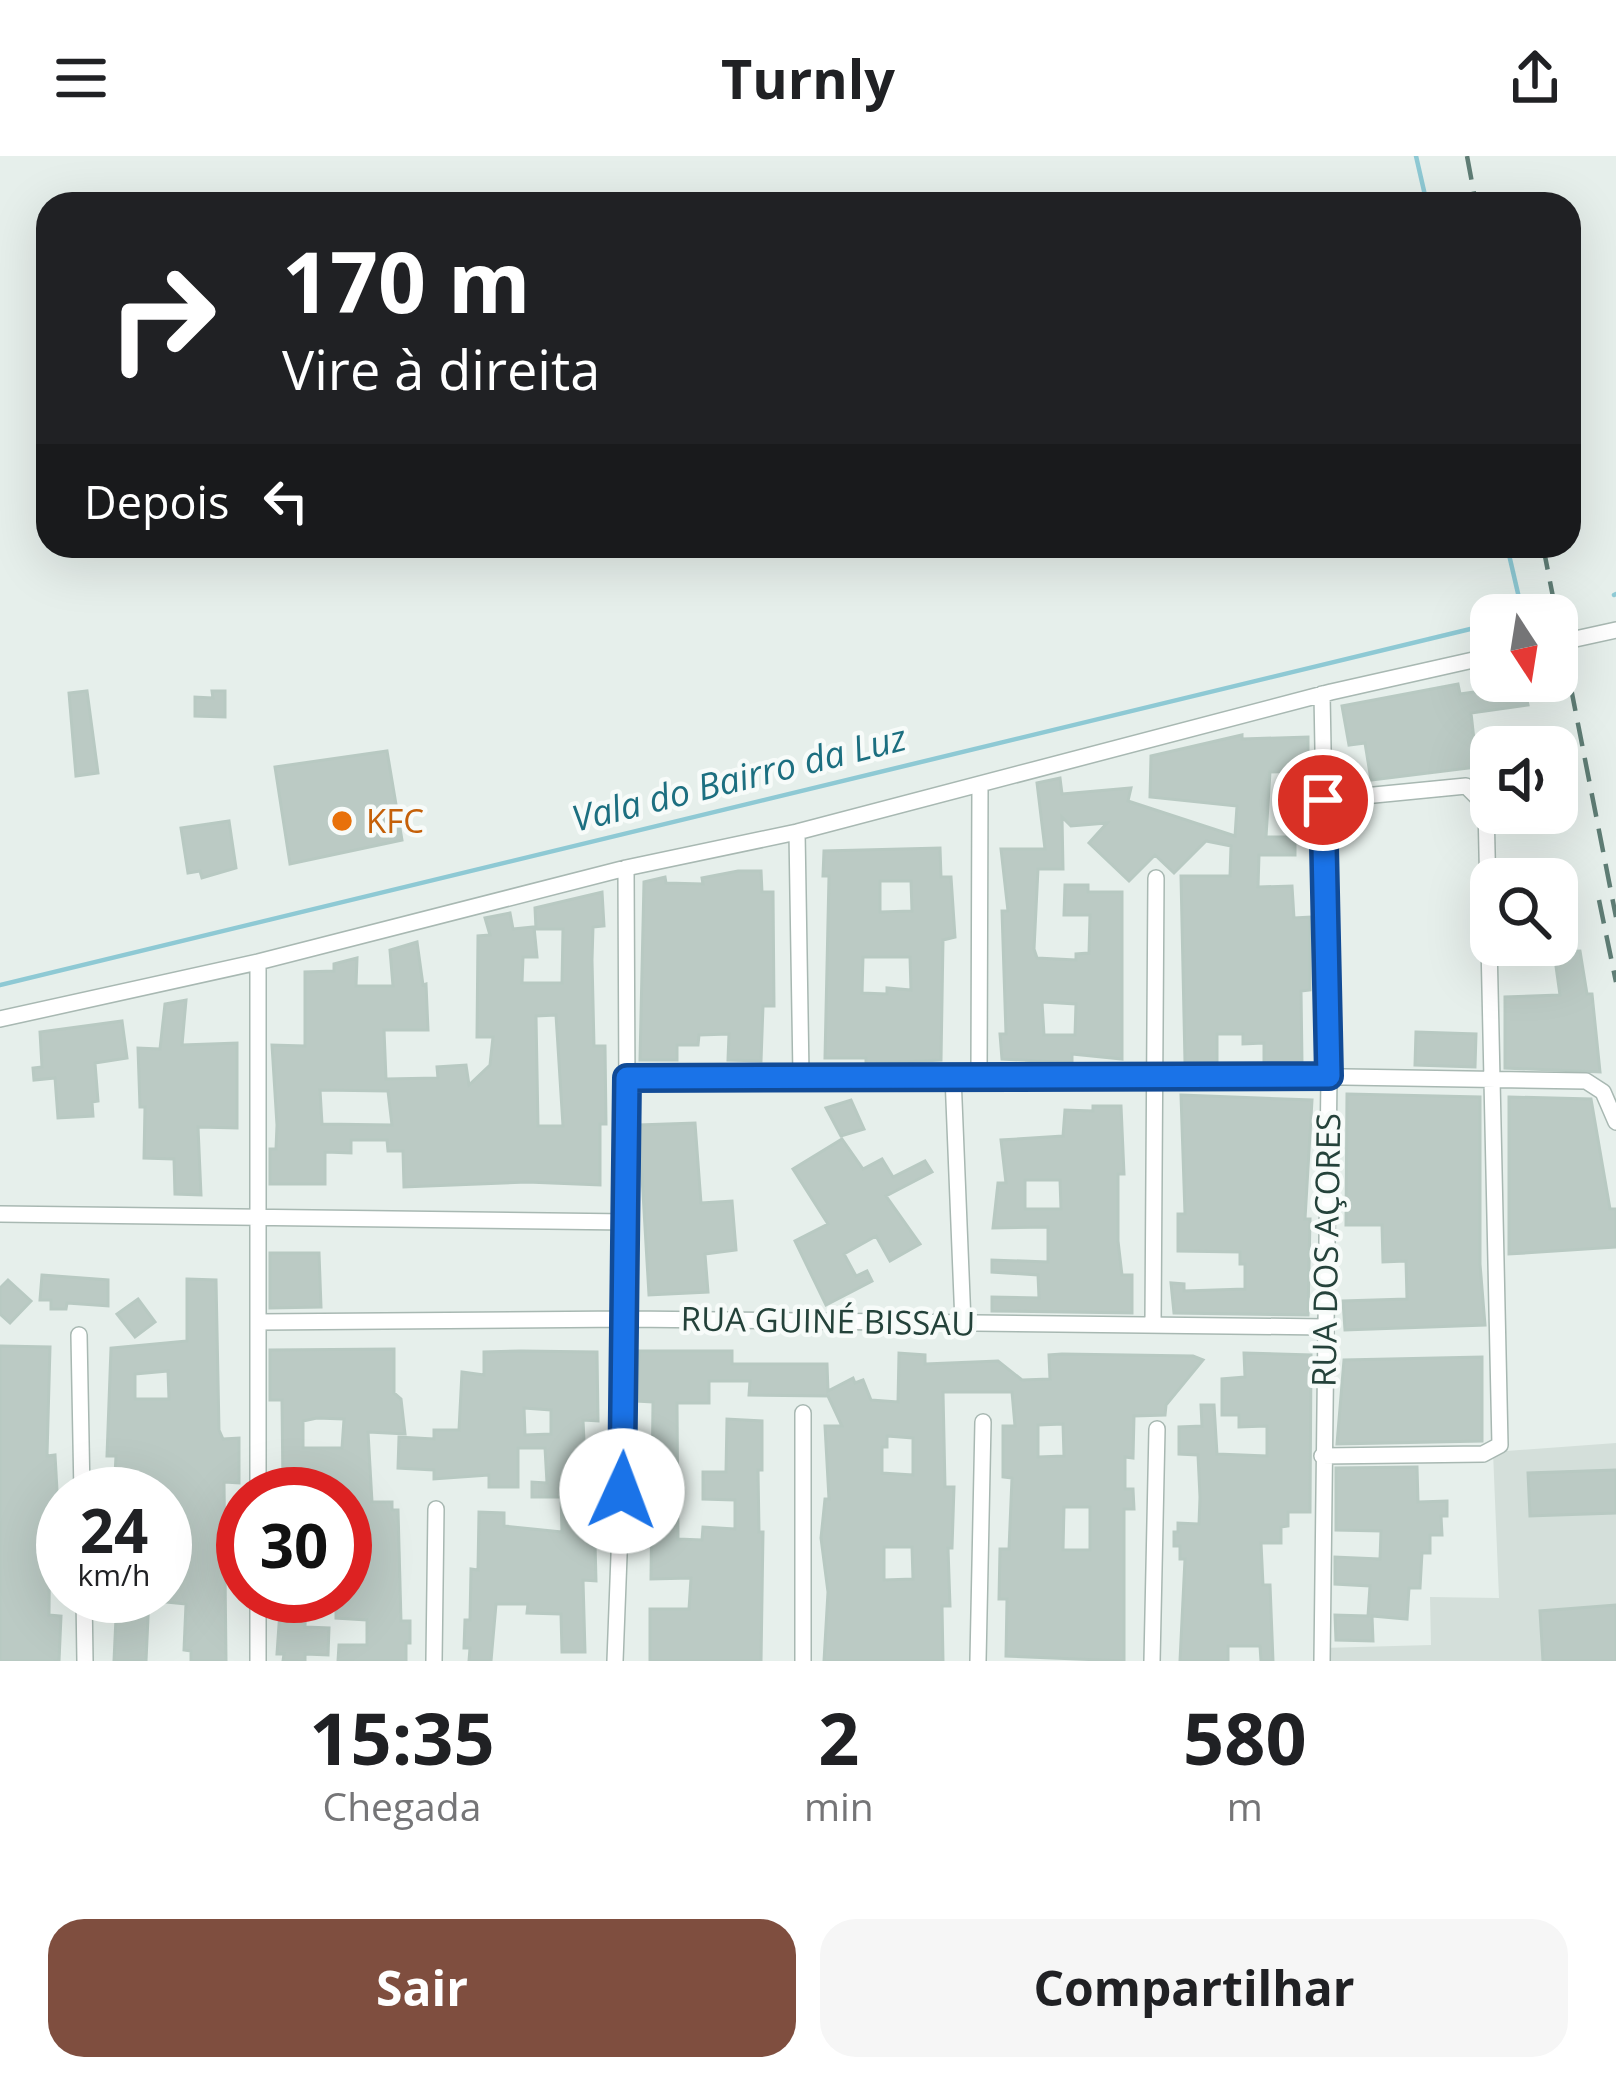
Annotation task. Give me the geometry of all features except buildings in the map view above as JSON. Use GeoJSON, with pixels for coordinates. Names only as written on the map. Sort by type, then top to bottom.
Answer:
{"type":"FeatureCollection","features":[{"type":"Feature","properties":{"kind":"street"},"geometry":{"type":"LineString","coordinates":[[1578,638],[1616,630]]}},
{"type":"Feature","properties":{"kind":"street"},"geometry":{"type":"LineString","coordinates":[[0,1019],[258,962],[626,868],[797,832],[1322,694],[1470,661]]}},
{"type":"Feature","properties":{"kind":"street","name":"RUA DOS AÇORES"},"geometry":{"type":"LineString","coordinates":[[1322,694],[1329,1076],[1322,1661]]}},
{"type":"Feature","properties":{"kind":"street"},"geometry":{"type":"LineString","coordinates":[[980,786],[980,1075]]}},
{"type":"Feature","properties":{"kind":"street"},"geometry":{"type":"LineString","coordinates":[[1322,1456],[1483,1454],[1500,1445],[1486,806],[1479,794],[1466,787],[1323,800]]}},
{"type":"Feature","properties":{"kind":"street"},"geometry":{"type":"LineString","coordinates":[[797,832],[801,1075]]}},
{"type":"Feature","properties":{"kind":"street"},"geometry":{"type":"LineString","coordinates":[[615,1661],[628,1319],[626,868]]}},
{"type":"Feature","properties":{"kind":"street"},"geometry":{"type":"LineString","coordinates":[[1153,1323],[1156,878]]}},
{"type":"Feature","properties":{"kind":"street"},"geometry":{"type":"LineString","coordinates":[[258,962],[258,1467]]}},
{"type":"Feature","properties":{"kind":"street"},"geometry":{"type":"LineString","coordinates":[[627,1078],[1157,1074],[1595,1083],[1616,1122]]}},
{"type":"Feature","properties":{"kind":"street"},"geometry":{"type":"LineString","coordinates":[[953,1076],[963,1322]]}},
{"type":"Feature","properties":{"kind":"street"},"geometry":{"type":"LineString","coordinates":[[0,1214],[628,1222]]}},
{"type":"Feature","properties":{"kind":"street","name":"RUA GUINÉ BISSAU"},"geometry":{"type":"LineString","coordinates":[[259,1322],[628,1319],[1325,1327]]}},
{"type":"Feature","properties":{"kind":"street"},"geometry":{"type":"LineString","coordinates":[[79,1335],[81,1467]]}},
{"type":"Feature","properties":{"kind":"street"},"geometry":{"type":"LineString","coordinates":[[803,1413],[803,1661]]}},
{"type":"Feature","properties":{"kind":"street"},"geometry":{"type":"LineString","coordinates":[[978,1661],[982,1422]]}},
{"type":"Feature","properties":{"kind":"street"},"geometry":{"type":"LineString","coordinates":[[1152,1661],[1157,1429]]}},
{"type":"Feature","properties":{"kind":"street"},"geometry":{"type":"LineString","coordinates":[[434,1661],[436,1509]]}},
{"type":"Feature","properties":{"kind":"street"},"geometry":{"type":"LineString","coordinates":[[84,1623],[85,1661]]}},
{"type":"Feature","properties":{"kind":"street"},"geometry":{"type":"LineString","coordinates":[[258,1623],[258,1661]]}},
{"type":"Feature","properties":{"kind":"shaded area"},"geometry":{"type":"Polygon","coordinates":[[[1616,1443],[1616,1661],[1322,1661],[1322,1648],[1431,1645],[1430,1597],[1499,1598],[1493,1452],[1616,1443]]]}},
{"type":"Feature","properties":{"kind":"waterway"},"geometry":{"type":"LineString","coordinates":[[1416,156],[1424,192]]}},
{"type":"Feature","properties":{"kind":"waterway"},"geometry":{"type":"LineString","coordinates":[[1510,558],[1518,594]]}},
{"type":"Feature","properties":{"kind":"waterway","name":"Vala do Bairro da Luz"},"geometry":{"type":"LineString","coordinates":[[0,985],[1470,629]]}},
{"type":"Feature","properties":{"kind":"railway"},"geometry":{"type":"LineString","coordinates":[[1467,156],[1474,192]]}},
{"type":"Feature","properties":{"kind":"railway"},"geometry":{"type":"LineString","coordinates":[[1545,558],[1616,917]]}},
{"type":"Feature","properties":{"kind":"railway"},"geometry":{"type":"LineString","coordinates":[[1599,900],[1616,982]]}},
{"type":"Feature","properties":{"kind":"place","name":"KFC"},"geometry":{"type":"Point","coordinates":[342,821]}},
{"type":"Feature","properties":{"kind":"route"},"geometry":{"type":"LineString","coordinates":[[622,1491],[628,1319],[627,1078],[1329,1076],[1323,800]]}}]}
